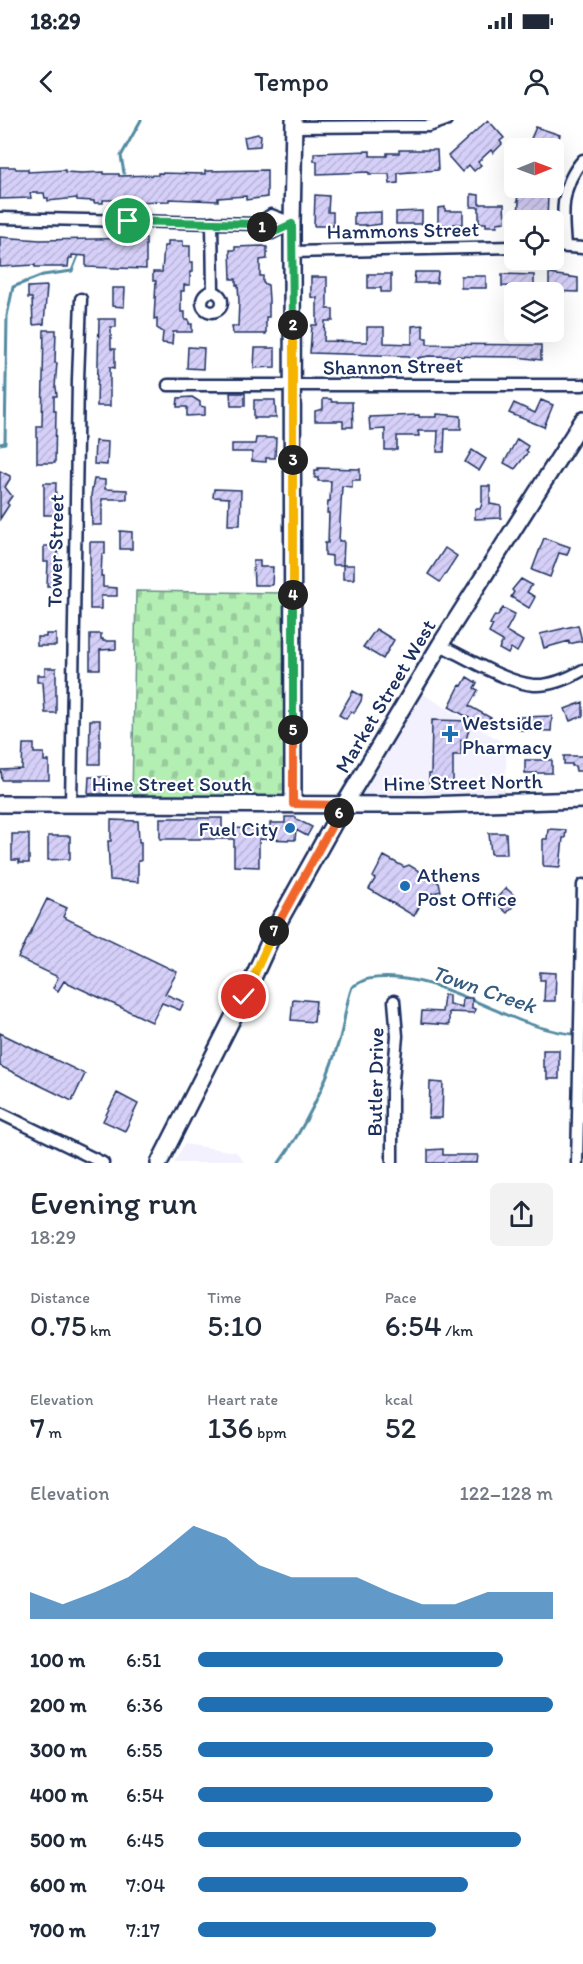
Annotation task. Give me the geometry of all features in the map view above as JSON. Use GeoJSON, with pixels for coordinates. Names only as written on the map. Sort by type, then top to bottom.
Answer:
{"type":"FeatureCollection","features":[{"type":"Feature","properties":{"kind":"street"},"geometry":{"type":"LineString","coordinates":[[293,804],[292,224],[294,123],[429,126],[441,124],[446,120]]}},
{"type":"Feature","properties":{"kind":"street"},"geometry":{"type":"LineString","coordinates":[[561,210],[567,188],[576,168],[583,160]]}},
{"type":"Feature","properties":{"kind":"street"},"geometry":{"type":"LineString","coordinates":[[257,224],[271,215],[292,224]]}},
{"type":"Feature","properties":{"kind":"street"},"geometry":{"type":"LineString","coordinates":[[0,218],[257,224],[272,233],[292,224]]}},
{"type":"Feature","properties":{"kind":"street"},"geometry":{"type":"LineString","coordinates":[[212,222],[213,292]]}},
{"type":"Feature","properties":{"kind":"street"},"geometry":{"type":"LineString","coordinates":[[564,246],[583,248]]}},
{"type":"Feature","properties":{"kind":"street","name":"Hammons Street"},"geometry":{"type":"LineString","coordinates":[[292,252],[504,247]]}},
{"type":"Feature","properties":{"kind":"street","name":"Tower Street"},"geometry":{"type":"LineString","coordinates":[[70,804],[81,299]]}},
{"type":"Feature","properties":{"kind":"street","name":"Shannon Street"},"geometry":{"type":"LineString","coordinates":[[168,386],[583,385]]}},
{"type":"Feature","properties":{"kind":"street","name":"Market Street West"},"geometry":{"type":"LineString","coordinates":[[159,1163],[252,980],[278,923],[344,805],[440,645],[583,420]]}},
{"type":"Feature","properties":{"kind":"street"},"geometry":{"type":"LineString","coordinates":[[440,645],[512,680],[535,685],[557,682],[583,670]]}},
{"type":"Feature","properties":{"kind":"street","name":"Hine Street North"},"geometry":{"type":"LineString","coordinates":[[344,805],[583,800]]}},
{"type":"Feature","properties":{"kind":"street","name":"Hine Street South"},"geometry":{"type":"LineString","coordinates":[[0,804],[344,805]]}},
{"type":"Feature","properties":{"kind":"street"},"geometry":{"type":"LineString","coordinates":[[577,1163],[583,885]]}},
{"type":"Feature","properties":{"kind":"street","name":"Butler Drive"},"geometry":{"type":"LineString","coordinates":[[392,1163],[392,1090],[397,1036],[394,1001]]}},
{"type":"Feature","properties":{"kind":"street"},"geometry":{"type":"LineString","coordinates":[[0,1113],[103,1163]]}},
{"type":"Feature","properties":{"kind":"shaded area"},"geometry":{"type":"Polygon","coordinates":[[[420,692],[507,745],[505,795],[362,796],[420,692]]]}},
{"type":"Feature","properties":{"kind":"shaded area"},"geometry":{"type":"Polygon","coordinates":[[[184,1144],[236,1152],[245,1163],[174,1163],[184,1144]]]}},
{"type":"Feature","properties":{"kind":"green space"},"geometry":{"type":"Polygon","coordinates":[[[136,591],[287,593],[284,798],[132,796],[136,591]]]}},
{"type":"Feature","properties":{"kind":"building"},"geometry":{"type":"Polygon","coordinates":[[[488,120],[504,138],[500,141],[502,144],[493,153],[491,150],[478,162],[481,165],[474,171],[469,165],[462,172],[448,156],[488,120]]]}},
{"type":"Feature","properties":{"kind":"building"},"geometry":{"type":"Polygon","coordinates":[[[536,127],[560,135],[559,138],[531,138],[536,127]]]}},
{"type":"Feature","properties":{"kind":"building"},"geometry":{"type":"Polygon","coordinates":[[[261,135],[260,146],[246,147],[244,137],[261,135]]]}},
{"type":"Feature","properties":{"kind":"building"},"geometry":{"type":"Polygon","coordinates":[[[399,150],[437,150],[438,170],[398,173],[398,183],[390,184],[389,174],[369,174],[369,172],[317,174],[317,161],[314,161],[314,153],[370,151],[370,156],[387,156],[387,153],[399,153],[399,150]]]}},
{"type":"Feature","properties":{"kind":"building"},"geometry":{"type":"Polygon","coordinates":[[[0,167],[28,169],[28,172],[65,170],[65,172],[82,173],[104,172],[104,174],[119,174],[119,176],[267,170],[267,197],[246,200],[246,196],[218,198],[218,201],[103,200],[103,203],[94,203],[94,201],[77,200],[77,198],[48,201],[44,193],[30,193],[31,198],[0,199],[0,167]]]}},
{"type":"Feature","properties":{"kind":"building"},"geometry":{"type":"Polygon","coordinates":[[[471,194],[479,195],[479,204],[504,204],[504,222],[497,223],[497,226],[486,226],[486,223],[479,223],[479,207],[471,207],[471,194]]]}},
{"type":"Feature","properties":{"kind":"building"},"geometry":{"type":"Polygon","coordinates":[[[315,195],[329,196],[328,212],[333,212],[333,226],[314,226],[315,195]]]}},
{"type":"Feature","properties":{"kind":"building"},"geometry":{"type":"Polygon","coordinates":[[[518,198],[548,198],[547,210],[518,210],[519,201],[518,198]]]}},
{"type":"Feature","properties":{"kind":"building"},"geometry":{"type":"Polygon","coordinates":[[[445,207],[445,211],[463,211],[463,224],[454,224],[454,226],[438,224],[438,208],[445,207]]]}},
{"type":"Feature","properties":{"kind":"building"},"geometry":{"type":"Polygon","coordinates":[[[422,211],[422,224],[396,224],[396,212],[422,211]]]}},
{"type":"Feature","properties":{"kind":"building"},"geometry":{"type":"Polygon","coordinates":[[[381,212],[381,224],[354,225],[354,213],[381,212]]]}},
{"type":"Feature","properties":{"kind":"building"},"geometry":{"type":"Polygon","coordinates":[[[0,237],[40,240],[146,238],[146,269],[86,267],[86,256],[72,255],[72,258],[69,258],[68,267],[35,267],[35,265],[0,267],[0,237]]]}},
{"type":"Feature","properties":{"kind":"building"},"geometry":{"type":"Polygon","coordinates":[[[168,241],[183,241],[183,246],[190,246],[190,262],[193,262],[190,285],[184,285],[184,291],[181,291],[181,312],[185,312],[185,320],[189,320],[189,324],[192,324],[192,332],[173,332],[172,344],[162,343],[163,332],[157,328],[157,318],[154,319],[156,281],[153,281],[153,272],[162,272],[164,246],[168,246],[168,241]]]}},
{"type":"Feature","properties":{"kind":"building"},"geometry":{"type":"Polygon","coordinates":[[[235,247],[267,247],[267,259],[260,260],[260,276],[263,276],[263,283],[268,285],[269,300],[266,334],[233,334],[232,326],[238,326],[239,301],[236,279],[231,279],[230,250],[235,250],[235,247]]]}},
{"type":"Feature","properties":{"kind":"building"},"geometry":{"type":"Polygon","coordinates":[[[415,272],[438,272],[437,283],[414,283],[415,272]]]}},
{"type":"Feature","properties":{"kind":"building"},"geometry":{"type":"Polygon","coordinates":[[[368,274],[391,274],[391,292],[381,292],[381,288],[368,288],[368,274]]]}},
{"type":"Feature","properties":{"kind":"building"},"geometry":{"type":"Polygon","coordinates":[[[502,274],[534,275],[534,282],[504,282],[504,286],[502,286],[502,274]]]}},
{"type":"Feature","properties":{"kind":"building"},"geometry":{"type":"Polygon","coordinates":[[[549,274],[578,278],[578,292],[564,292],[564,282],[549,282],[549,274]]]}},
{"type":"Feature","properties":{"kind":"building"},"geometry":{"type":"Polygon","coordinates":[[[461,276],[486,276],[486,288],[461,288],[461,276]]]}},
{"type":"Feature","properties":{"kind":"building"},"geometry":{"type":"Polygon","coordinates":[[[311,277],[327,277],[327,309],[333,309],[333,321],[325,321],[324,341],[367,342],[367,327],[384,327],[384,343],[412,344],[412,326],[423,325],[423,338],[427,338],[427,344],[541,345],[541,360],[517,357],[429,356],[418,358],[417,364],[409,364],[409,356],[310,353],[312,325],[317,325],[317,298],[311,297],[311,277]]]}},
{"type":"Feature","properties":{"kind":"building"},"geometry":{"type":"Polygon","coordinates":[[[47,286],[44,324],[33,325],[32,298],[28,298],[28,287],[47,286]]]}},
{"type":"Feature","properties":{"kind":"building"},"geometry":{"type":"Polygon","coordinates":[[[112,288],[125,288],[124,307],[112,306],[112,288]]]}},
{"type":"Feature","properties":{"kind":"building"},"geometry":{"type":"Polygon","coordinates":[[[99,319],[116,319],[116,327],[111,327],[111,349],[115,349],[115,368],[110,367],[110,406],[97,406],[99,319]]]}},
{"type":"Feature","properties":{"kind":"building"},"geometry":{"type":"Polygon","coordinates":[[[44,330],[56,330],[55,463],[37,463],[37,426],[42,426],[44,330]]]}},
{"type":"Feature","properties":{"kind":"building"},"geometry":{"type":"Polygon","coordinates":[[[188,347],[204,348],[203,369],[187,368],[188,347]]]}},
{"type":"Feature","properties":{"kind":"building"},"geometry":{"type":"Polygon","coordinates":[[[255,348],[275,348],[275,367],[254,368],[255,348]]]}},
{"type":"Feature","properties":{"kind":"building"},"geometry":{"type":"Polygon","coordinates":[[[230,393],[245,393],[245,406],[231,406],[230,393]]]}},
{"type":"Feature","properties":{"kind":"building"},"geometry":{"type":"Polygon","coordinates":[[[192,397],[200,402],[200,406],[205,407],[205,415],[187,416],[187,407],[177,407],[178,398],[192,397]]]}},
{"type":"Feature","properties":{"kind":"building"},"geometry":{"type":"Polygon","coordinates":[[[323,399],[331,399],[332,402],[352,402],[353,427],[343,427],[343,421],[315,421],[315,411],[323,409],[323,399]]]}},
{"type":"Feature","properties":{"kind":"building"},"geometry":{"type":"Polygon","coordinates":[[[254,400],[275,400],[276,418],[254,418],[254,400]]]}},
{"type":"Feature","properties":{"kind":"building"},"geometry":{"type":"Polygon","coordinates":[[[541,400],[553,405],[544,427],[509,413],[514,403],[535,413],[541,400]]]}},
{"type":"Feature","properties":{"kind":"building"},"geometry":{"type":"Polygon","coordinates":[[[437,414],[461,416],[461,429],[445,429],[444,452],[437,452],[438,431],[418,431],[419,436],[397,436],[397,450],[385,450],[385,429],[370,430],[369,417],[419,415],[419,417],[437,417],[437,414]]]}},
{"type":"Feature","properties":{"kind":"building"},"geometry":{"type":"Polygon","coordinates":[[[256,438],[276,438],[275,458],[266,458],[266,462],[252,461],[252,452],[232,452],[232,444],[255,444],[256,438]]]}},
{"type":"Feature","properties":{"kind":"building"},"geometry":{"type":"Polygon","coordinates":[[[517,439],[528,446],[526,450],[528,452],[515,469],[504,463],[517,439]]]}},
{"type":"Feature","properties":{"kind":"building"},"geometry":{"type":"Polygon","coordinates":[[[95,441],[108,442],[107,465],[94,464],[95,441]]]}},
{"type":"Feature","properties":{"kind":"building"},"geometry":{"type":"Polygon","coordinates":[[[472,450],[486,459],[479,471],[465,462],[472,450]]]}},
{"type":"Feature","properties":{"kind":"building"},"geometry":{"type":"Polygon","coordinates":[[[318,468],[360,469],[360,480],[352,480],[352,487],[342,486],[339,541],[344,541],[343,565],[332,565],[332,556],[325,555],[325,543],[328,543],[329,513],[327,513],[331,481],[318,481],[318,478],[315,478],[315,470],[318,468]]]}},
{"type":"Feature","properties":{"kind":"building"},"geometry":{"type":"Polygon","coordinates":[[[0,471],[10,476],[5,487],[12,496],[0,519],[0,471]]]}},
{"type":"Feature","properties":{"kind":"building"},"geometry":{"type":"Polygon","coordinates":[[[94,479],[105,480],[105,489],[127,490],[127,499],[102,499],[102,525],[92,525],[91,495],[94,479]]]}},
{"type":"Feature","properties":{"kind":"building"},"geometry":{"type":"Polygon","coordinates":[[[44,483],[56,483],[55,515],[44,515],[44,483]]]}},
{"type":"Feature","properties":{"kind":"building"},"geometry":{"type":"Polygon","coordinates":[[[482,486],[490,486],[490,504],[501,506],[501,518],[475,519],[475,509],[480,509],[482,504],[482,486]]]}},
{"type":"Feature","properties":{"kind":"building"},"geometry":{"type":"Polygon","coordinates":[[[214,489],[241,490],[240,525],[228,525],[229,498],[213,497],[214,489]]]}},
{"type":"Feature","properties":{"kind":"building"},"geometry":{"type":"Polygon","coordinates":[[[120,531],[132,532],[132,549],[120,549],[120,531]]]}},
{"type":"Feature","properties":{"kind":"building"},"geometry":{"type":"Polygon","coordinates":[[[544,538],[570,547],[567,555],[559,553],[550,577],[532,570],[544,538]]]}},
{"type":"Feature","properties":{"kind":"building"},"geometry":{"type":"Polygon","coordinates":[[[90,542],[105,542],[101,576],[103,576],[103,587],[117,588],[117,596],[101,596],[101,609],[90,609],[90,542]]]}},
{"type":"Feature","properties":{"kind":"building"},"geometry":{"type":"Polygon","coordinates":[[[44,546],[58,546],[57,586],[47,586],[48,562],[44,562],[44,546]]]}},
{"type":"Feature","properties":{"kind":"building"},"geometry":{"type":"Polygon","coordinates":[[[445,548],[457,556],[440,582],[428,574],[445,548]]]}},
{"type":"Feature","properties":{"kind":"building"},"geometry":{"type":"Polygon","coordinates":[[[253,561],[260,561],[260,567],[273,567],[272,585],[254,585],[253,561]]]}},
{"type":"Feature","properties":{"kind":"building"},"geometry":{"type":"Polygon","coordinates":[[[343,565],[354,565],[354,579],[343,579],[343,565]]]}},
{"type":"Feature","properties":{"kind":"building"},"geometry":{"type":"Polygon","coordinates":[[[521,579],[532,585],[527,592],[535,597],[529,608],[511,597],[514,592],[512,590],[521,579]]]}},
{"type":"Feature","properties":{"kind":"building"},"geometry":{"type":"Polygon","coordinates":[[[503,608],[515,614],[506,631],[523,641],[517,652],[511,648],[508,654],[499,649],[503,641],[489,633],[493,625],[490,624],[495,615],[497,616],[503,608]]]}},
{"type":"Feature","properties":{"kind":"building"},"geometry":{"type":"Polygon","coordinates":[[[578,625],[582,641],[569,644],[569,641],[544,648],[540,634],[578,625]]]}},
{"type":"Feature","properties":{"kind":"building"},"geometry":{"type":"Polygon","coordinates":[[[376,629],[394,640],[383,659],[363,647],[376,629]]]}},
{"type":"Feature","properties":{"kind":"building"},"geometry":{"type":"Polygon","coordinates":[[[46,634],[56,634],[56,646],[37,646],[37,637],[46,637],[46,634]]]}},
{"type":"Feature","properties":{"kind":"building"},"geometry":{"type":"Polygon","coordinates":[[[90,634],[101,634],[103,641],[116,641],[116,649],[100,650],[100,669],[90,669],[90,634]]]}},
{"type":"Feature","properties":{"kind":"building"},"geometry":{"type":"Polygon","coordinates":[[[45,668],[56,668],[56,713],[45,713],[43,682],[37,682],[37,675],[45,675],[45,668]]]}},
{"type":"Feature","properties":{"kind":"building"},"geometry":{"type":"Polygon","coordinates":[[[467,677],[477,683],[474,688],[478,690],[469,706],[491,718],[486,727],[449,707],[460,685],[462,686],[467,677]]]}},
{"type":"Feature","properties":{"kind":"building"},"geometry":{"type":"Polygon","coordinates":[[[353,691],[362,696],[361,701],[354,713],[351,711],[346,719],[339,715],[353,691]]]}},
{"type":"Feature","properties":{"kind":"building"},"geometry":{"type":"Polygon","coordinates":[[[583,702],[583,716],[570,721],[565,709],[583,702]]]}},
{"type":"Feature","properties":{"kind":"building"},"geometry":{"type":"Polygon","coordinates":[[[552,716],[551,731],[519,730],[520,717],[552,716]]]}},
{"type":"Feature","properties":{"kind":"building"},"geometry":{"type":"Polygon","coordinates":[[[90,720],[100,720],[100,764],[89,764],[90,720]]]}},
{"type":"Feature","properties":{"kind":"building"},"geometry":{"type":"Polygon","coordinates":[[[432,720],[471,721],[466,740],[461,740],[461,755],[453,755],[453,784],[429,784],[432,720]]]}},
{"type":"Feature","properties":{"kind":"building"},"geometry":{"type":"Polygon","coordinates":[[[23,744],[34,744],[34,753],[44,753],[44,761],[49,761],[49,780],[2,780],[1,770],[22,769],[23,744]]]}},
{"type":"Feature","properties":{"kind":"building"},"geometry":{"type":"Polygon","coordinates":[[[564,756],[583,756],[583,771],[576,771],[572,764],[564,764],[564,756]]]}},
{"type":"Feature","properties":{"kind":"building"},"geometry":{"type":"Polygon","coordinates":[[[525,760],[552,760],[552,773],[525,773],[525,760]]]}},
{"type":"Feature","properties":{"kind":"building"},"geometry":{"type":"Polygon","coordinates":[[[89,777],[108,777],[108,794],[88,794],[89,777]]]}},
{"type":"Feature","properties":{"kind":"building"},"geometry":{"type":"Polygon","coordinates":[[[285,817],[296,817],[312,827],[307,836],[296,830],[295,840],[259,839],[259,867],[234,866],[234,839],[160,839],[160,818],[222,818],[222,828],[270,829],[270,823],[285,823],[285,817]]]}},
{"type":"Feature","properties":{"kind":"building"},"geometry":{"type":"Polygon","coordinates":[[[111,820],[138,821],[141,861],[138,861],[138,882],[110,880],[108,841],[111,841],[111,820]]]}},
{"type":"Feature","properties":{"kind":"building"},"geometry":{"type":"Polygon","coordinates":[[[548,829],[566,830],[560,867],[543,864],[543,839],[547,839],[548,829]]]}},
{"type":"Feature","properties":{"kind":"building"},"geometry":{"type":"Polygon","coordinates":[[[489,833],[506,833],[507,854],[491,854],[489,833]]]}},
{"type":"Feature","properties":{"kind":"building"},"geometry":{"type":"Polygon","coordinates":[[[12,834],[29,834],[29,863],[12,860],[12,834]]]}},
{"type":"Feature","properties":{"kind":"building"},"geometry":{"type":"Polygon","coordinates":[[[48,836],[70,836],[70,859],[48,860],[48,836]]]}},
{"type":"Feature","properties":{"kind":"building","name":"Athens Post Office"},"geometry":{"type":"Polygon","coordinates":[[[384,856],[404,867],[409,865],[439,883],[441,891],[426,895],[414,916],[369,889],[384,856]]]}},
{"type":"Feature","properties":{"kind":"building"},"geometry":{"type":"Polygon","coordinates":[[[506,888],[516,897],[512,903],[514,905],[507,913],[494,901],[506,888]]]}},
{"type":"Feature","properties":{"kind":"building"},"geometry":{"type":"Polygon","coordinates":[[[47,899],[67,908],[63,917],[177,972],[165,994],[184,1002],[180,1010],[162,1003],[152,1022],[64,981],[58,991],[53,988],[58,977],[18,958],[47,899]]]}},
{"type":"Feature","properties":{"kind":"building"},"geometry":{"type":"Polygon","coordinates":[[[540,972],[556,973],[555,1001],[544,1001],[545,980],[540,980],[540,972]]]}},
{"type":"Feature","properties":{"kind":"building"},"geometry":{"type":"Polygon","coordinates":[[[444,995],[449,995],[449,1004],[462,1007],[463,998],[472,998],[474,1013],[449,1012],[449,1025],[421,1023],[422,1011],[442,1012],[444,995]]]}},
{"type":"Feature","properties":{"kind":"building"},"geometry":{"type":"Polygon","coordinates":[[[293,999],[316,1001],[314,1022],[291,1020],[293,999]]]}},
{"type":"Feature","properties":{"kind":"building"},"geometry":{"type":"Polygon","coordinates":[[[0,1033],[85,1074],[72,1101],[0,1066],[0,1033]]]}},
{"type":"Feature","properties":{"kind":"building"},"geometry":{"type":"Polygon","coordinates":[[[543,1050],[559,1050],[559,1079],[547,1079],[547,1072],[543,1067],[543,1050]]]}},
{"type":"Feature","properties":{"kind":"building"},"geometry":{"type":"Polygon","coordinates":[[[430,1082],[443,1083],[442,1118],[429,1118],[430,1082]]]}},
{"type":"Feature","properties":{"kind":"building"},"geometry":{"type":"Polygon","coordinates":[[[117,1093],[138,1104],[125,1131],[103,1121],[117,1093]]]}},
{"type":"Feature","properties":{"kind":"building"},"geometry":{"type":"Polygon","coordinates":[[[443,1149],[443,1155],[478,1155],[477,1163],[428,1163],[428,1150],[443,1149]]]}},
{"type":"Feature","properties":{"kind":"waterway"},"geometry":{"type":"LineString","coordinates":[[124,173],[121,156],[141,120]]}},
{"type":"Feature","properties":{"kind":"waterway"},"geometry":{"type":"LineString","coordinates":[[0,444],[5,443],[7,316],[13,287],[43,275],[72,271],[78,256]]}},
{"type":"Feature","properties":{"kind":"waterway","name":"Town Creek"},"geometry":{"type":"LineString","coordinates":[[279,1163],[306,1120],[328,1073],[341,1034],[352,987],[364,980],[385,977],[420,982],[454,993],[530,1024],[578,1035]]}},
{"type":"Feature","properties":{"kind":"place","name":"Westside Pharmacy"},"geometry":{"type":"Point","coordinates":[450,734]}},
{"type":"Feature","properties":{"kind":"place","name":"Fuel City"},"geometry":{"type":"Point","coordinates":[290,828]}},
{"type":"Feature","properties":{"kind":"place","name":"Athens Post Office"},"geometry":{"type":"Point","coordinates":[405,886]}},
{"type":"Feature","properties":{"kind":"route"},"geometry":{"type":"LineString","coordinates":[[128,221],[257,224],[272,233],[292,224],[293,804],[344,805],[278,923],[244,997]]}}]}
